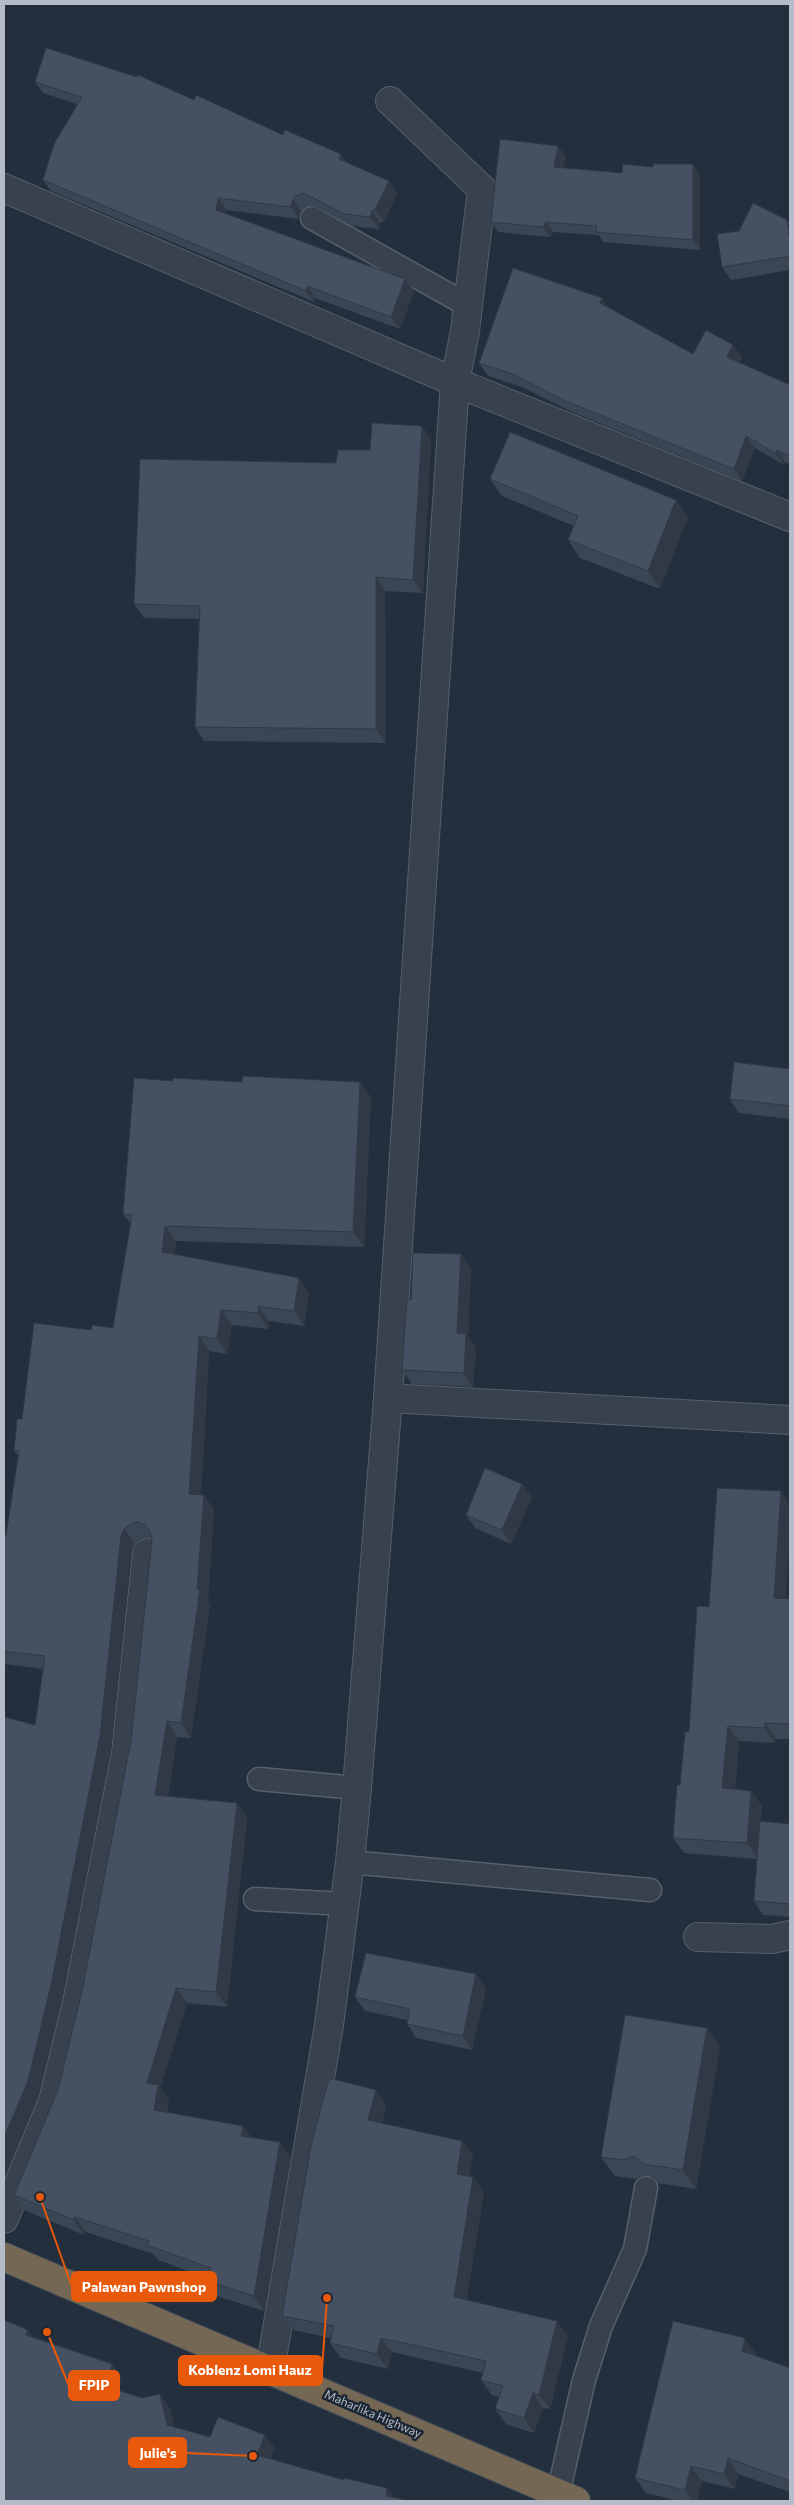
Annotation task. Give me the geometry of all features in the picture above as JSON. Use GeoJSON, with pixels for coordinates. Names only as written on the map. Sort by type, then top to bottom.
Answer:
{"type":"FeatureCollection","features":[{"type":"Feature","properties":{"kind":"highway","name":"Maharlika Highway"},"geometry":{"type":"LineString","coordinates":[[4,2257],[567,2497]]}},
{"type":"Feature","properties":{"kind":"street"},"geometry":{"type":"LineString","coordinates":[[270,2370],[329,2025],[358,1788],[388,1398],[455,382],[469,306],[482,189],[390,100]]}},
{"type":"Feature","properties":{"kind":"street"},"geometry":{"type":"LineString","coordinates":[[4,188],[455,382],[790,517]]}},
{"type":"Feature","properties":{"kind":"street"},"geometry":{"type":"LineString","coordinates":[[388,1398],[790,1420]]}},
{"type":"Feature","properties":{"kind":"street"},"geometry":{"type":"LineString","coordinates":[[4,2219],[53,2101],[77,2003],[126,1753],[147,1553]]}},
{"type":"Feature","properties":{"kind":"street"},"geometry":{"type":"LineString","coordinates":[[698,1937],[772,1939],[790,1935]]}},
{"type":"Feature","properties":{"kind":"lane"},"geometry":{"type":"LineString","coordinates":[[312,218],[469,306]]}},
{"type":"Feature","properties":{"kind":"lane"},"geometry":{"type":"LineString","coordinates":[[259,1779],[358,1788]]}},
{"type":"Feature","properties":{"kind":"lane"},"geometry":{"type":"LineString","coordinates":[[350,1862],[650,1890]]}},
{"type":"Feature","properties":{"kind":"lane"},"geometry":{"type":"LineString","coordinates":[[255,1899],[345,1904]]}},
{"type":"Feature","properties":{"kind":"lane"},"geometry":{"type":"LineString","coordinates":[[567,2497],[584,2380],[601,2326],[635,2250],[646,2188]]}},
{"type":"Feature","properties":{"kind":"building"},"geometry":{"type":"Polygon","coordinates":[[[46,48],[137,77],[138,75],[194,100],[196,95],[283,135],[285,130],[341,154],[339,159],[389,181],[370,217],[344,214],[304,193],[293,199],[291,207],[218,198],[216,210],[405,279],[391,317],[307,286],[306,291],[43,180],[54,144],[82,97],[35,82],[46,48]]]}},
{"type":"Feature","properties":{"kind":"building"},"geometry":{"type":"Polygon","coordinates":[[[500,139],[558,146],[554,167],[622,173],[623,164],[653,167],[653,164],[693,164],[693,240],[596,232],[597,226],[546,222],[543,227],[491,222],[500,139]]]}},
{"type":"Feature","properties":{"kind":"building"},"geometry":{"type":"Polygon","coordinates":[[[753,203],[787,220],[790,256],[722,267],[717,234],[739,231],[753,203]]]}},
{"type":"Feature","properties":{"kind":"building"},"geometry":{"type":"Polygon","coordinates":[[[513,268],[602,298],[600,303],[693,354],[706,330],[733,345],[727,357],[790,385],[790,456],[777,450],[775,453],[746,436],[734,469],[563,400],[513,374],[479,363],[513,268]]]}},
{"type":"Feature","properties":{"kind":"building"},"geometry":{"type":"Polygon","coordinates":[[[372,423],[422,426],[413,580],[376,577],[376,729],[195,727],[200,606],[134,604],[140,459],[336,463],[338,450],[370,450],[372,423]]]}},
{"type":"Feature","properties":{"kind":"building"},"geometry":{"type":"Polygon","coordinates":[[[510,432],[676,500],[648,571],[568,540],[578,516],[490,479],[510,432]]]}},
{"type":"Feature","properties":{"kind":"building"},"geometry":{"type":"Polygon","coordinates":[[[734,1062],[790,1069],[790,1106],[730,1099],[734,1062]]]}},
{"type":"Feature","properties":{"kind":"building"},"geometry":{"type":"Polygon","coordinates":[[[243,1076],[360,1082],[353,1232],[165,1226],[162,1252],[299,1278],[294,1311],[258,1306],[258,1313],[221,1310],[217,1339],[199,1336],[189,1494],[204,1495],[197,1589],[200,1589],[181,1723],[167,1721],[155,1795],[237,1803],[216,1992],[176,1988],[147,2083],[158,2085],[154,2110],[243,2126],[241,2136],[280,2142],[254,2296],[207,2281],[211,2268],[147,2245],[149,2241],[75,2217],[74,2220],[14,2195],[58,2090],[82,1991],[131,1741],[152,1540],[150,1531],[139,1522],[130,1524],[124,1529],[121,1536],[100,1736],[51,1985],[28,2081],[4,2138],[4,1717],[35,1725],[45,1656],[4,1651],[4,1534],[6,1535],[19,1451],[14,1451],[17,1419],[22,1419],[34,1323],[91,1330],[92,1325],[113,1328],[132,1215],[123,1214],[134,1078],[173,1081],[173,1078],[242,1082],[243,1076]]]}},
{"type":"Feature","properties":{"kind":"building"},"geometry":{"type":"Polygon","coordinates":[[[413,1253],[461,1254],[457,1333],[466,1334],[464,1373],[402,1370],[407,1299],[411,1300],[413,1253]]]}},
{"type":"Feature","properties":{"kind":"building"},"geometry":{"type":"Polygon","coordinates":[[[485,1468],[522,1484],[502,1530],[466,1515],[485,1468]]]}},
{"type":"Feature","properties":{"kind":"building"},"geometry":{"type":"Polygon","coordinates":[[[717,1488],[781,1491],[774,1598],[790,1599],[790,1724],[765,1723],[764,1728],[728,1726],[722,1788],[751,1791],[747,1843],[673,1838],[677,1785],[680,1785],[685,1732],[689,1732],[697,1606],[709,1607],[717,1488]]]}},
{"type":"Feature","properties":{"kind":"building"},"geometry":{"type":"Polygon","coordinates":[[[760,1821],[790,1824],[790,1904],[754,1901],[760,1821]]]}},
{"type":"Feature","properties":{"kind":"building"},"geometry":{"type":"Polygon","coordinates":[[[366,1953],[476,1974],[463,2036],[407,2024],[410,2009],[355,1997],[366,1953]]]}},
{"type":"Feature","properties":{"kind":"building"},"geometry":{"type":"Polygon","coordinates":[[[625,2015],[707,2028],[683,2170],[644,2164],[634,2156],[623,2160],[601,2157],[625,2015]]]}},
{"type":"Feature","properties":{"kind":"building"},"geometry":{"type":"Polygon","coordinates":[[[329,2078],[376,2090],[368,2120],[462,2141],[457,2174],[473,2177],[454,2297],[557,2321],[539,2395],[533,2393],[524,2418],[495,2409],[503,2386],[481,2380],[486,2361],[381,2338],[377,2354],[330,2343],[334,2326],[282,2316],[311,2146],[329,2078]]]}},
{"type":"Feature","properties":{"kind":"building"},"geometry":{"type":"Polygon","coordinates":[[[4,2320],[28,2330],[26,2335],[112,2364],[105,2386],[142,2398],[160,2394],[167,2425],[210,2437],[218,2417],[265,2435],[257,2455],[344,2480],[344,2478],[387,2488],[386,2496],[410,2501],[4,2501],[4,2320]]]}},
{"type":"Feature","properties":{"kind":"building"},"geometry":{"type":"Polygon","coordinates":[[[673,2321],[745,2338],[742,2351],[790,2368],[790,2481],[728,2458],[724,2474],[691,2466],[685,2490],[635,2478],[673,2321]]]}},
{"type":"Feature","properties":{"kind":"place","name":"Palawan Pawnshop"},"geometry":{"type":"Point","coordinates":[40,2197]}},
{"type":"Feature","properties":{"kind":"place","name":"Koblenz Lomi Hauz"},"geometry":{"type":"Point","coordinates":[327,2298]}},
{"type":"Feature","properties":{"kind":"place","name":"FPIP"},"geometry":{"type":"Point","coordinates":[47,2332]}},
{"type":"Feature","properties":{"kind":"place","name":"Julie's"},"geometry":{"type":"Point","coordinates":[253,2456]}}]}
